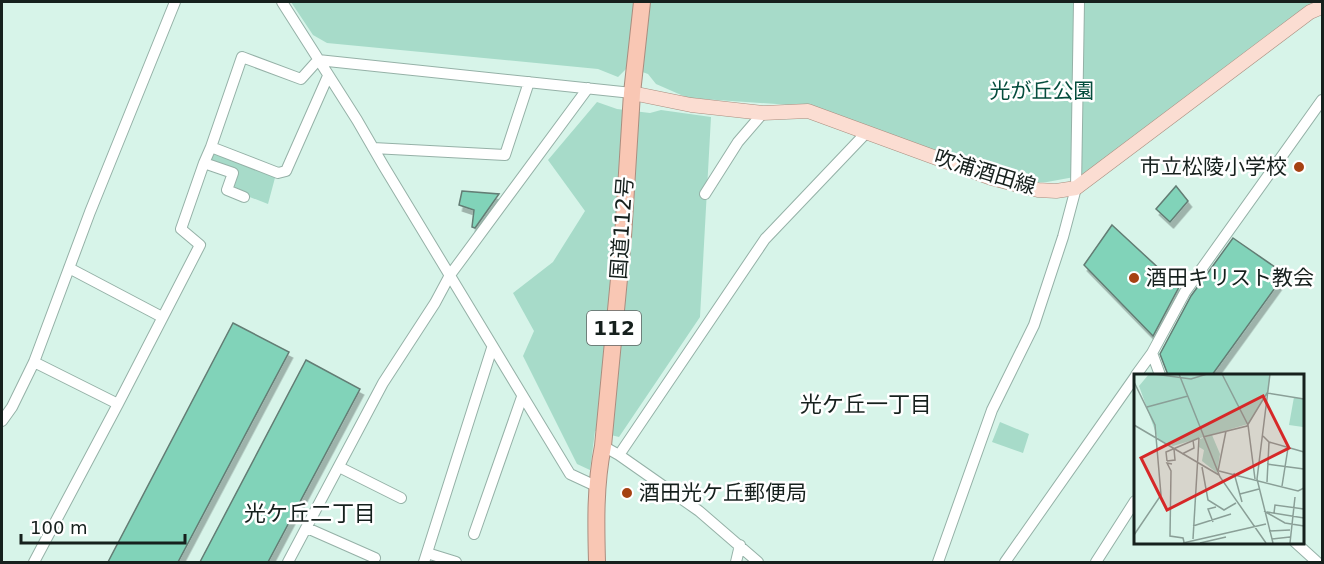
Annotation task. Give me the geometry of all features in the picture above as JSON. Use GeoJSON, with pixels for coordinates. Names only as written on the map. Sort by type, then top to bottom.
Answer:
{"type":"FeatureCollection","features":[{"type":"Feature","properties":{"kind":"highway","name":"国道112号"},"geometry":{"type":"LineString","coordinates":[[597,562],[598,487],[623,237],[632,93],[642,2]]}},
{"type":"Feature","properties":{"kind":"main road"},"geometry":{"type":"LineString","coordinates":[[1076,188],[1310,12],[1323,7]]}},
{"type":"Feature","properties":{"kind":"main road","name":"吹浦酒田線"},"geometry":{"type":"LineString","coordinates":[[632,93],[691,105],[764,113],[808,111],[991,178],[1038,190],[1056,191],[1076,188]]}},
{"type":"Feature","properties":{"kind":"street"},"geometry":{"type":"LineString","coordinates":[[2,422],[34,362],[175,2]]}},
{"type":"Feature","properties":{"kind":"street"},"geometry":{"type":"LineString","coordinates":[[282,2],[357,120],[492,348],[570,474],[598,487]]}},
{"type":"Feature","properties":{"kind":"street"},"geometry":{"type":"LineString","coordinates":[[938,562],[992,410],[1034,326],[1063,237],[1076,188],[1078,2]]}},
{"type":"Feature","properties":{"kind":"street"},"geometry":{"type":"LineString","coordinates":[[34,562],[200,245],[181,229],[242,57],[301,79],[318,60]]}},
{"type":"Feature","properties":{"kind":"street"},"geometry":{"type":"LineString","coordinates":[[318,60],[632,93]]}},
{"type":"Feature","properties":{"kind":"street"},"geometry":{"type":"LineString","coordinates":[[211,147],[278,173],[286,171],[328,76]]}},
{"type":"Feature","properties":{"kind":"street"},"geometry":{"type":"LineString","coordinates":[[373,148],[505,155],[529,82]]}},
{"type":"Feature","properties":{"kind":"street"},"geometry":{"type":"LineString","coordinates":[[288,562],[383,383],[435,303],[450,275],[588,88]]}},
{"type":"Feature","properties":{"kind":"street"},"geometry":{"type":"LineString","coordinates":[[1137,374],[1152,353],[1185,292],[1323,100]]}},
{"type":"Feature","properties":{"kind":"street"},"geometry":{"type":"LineString","coordinates":[[705,194],[738,142],[764,113]]}},
{"type":"Feature","properties":{"kind":"street"},"geometry":{"type":"LineString","coordinates":[[619,455],[765,239],[866,133]]}},
{"type":"Feature","properties":{"kind":"street"},"geometry":{"type":"LineString","coordinates":[[204,163],[232,173],[227,190],[244,197]]}},
{"type":"Feature","properties":{"kind":"street"},"geometry":{"type":"LineString","coordinates":[[69,268],[162,317]]}},
{"type":"Feature","properties":{"kind":"street"},"geometry":{"type":"LineString","coordinates":[[456,562],[425,558],[492,348]]}},
{"type":"Feature","properties":{"kind":"street"},"geometry":{"type":"LineString","coordinates":[[1152,353],[1160,374]]}},
{"type":"Feature","properties":{"kind":"street"},"geometry":{"type":"LineString","coordinates":[[34,362],[118,404]]}},
{"type":"Feature","properties":{"kind":"street"},"geometry":{"type":"LineString","coordinates":[[1005,562],[1134,379]]}},
{"type":"Feature","properties":{"kind":"street"},"geometry":{"type":"LineString","coordinates":[[474,534],[522,397]]}},
{"type":"Feature","properties":{"kind":"street"},"geometry":{"type":"LineString","coordinates":[[603,446],[699,511],[758,562]]}},
{"type":"Feature","properties":{"kind":"street"},"geometry":{"type":"LineString","coordinates":[[339,467],[401,498]]}},
{"type":"Feature","properties":{"kind":"street"},"geometry":{"type":"LineString","coordinates":[[1096,562],[1134,503]]}},
{"type":"Feature","properties":{"kind":"street"},"geometry":{"type":"LineString","coordinates":[[307,528],[375,558]]}},
{"type":"Feature","properties":{"kind":"street"},"geometry":{"type":"LineString","coordinates":[[1296,543],[1314,562]]}},
{"type":"Feature","properties":{"kind":"street"},"geometry":{"type":"LineString","coordinates":[[736,562],[740,545]]}},
{"type":"Feature","properties":{"kind":"green space","name":"光が丘公園"},"geometry":{"type":"Polygon","coordinates":[[[291,2],[1315,2],[1096,173],[1047,182],[1021,183],[806,106],[688,98],[656,84],[648,74],[628,67],[618,77],[598,69],[327,43],[313,35],[291,2]]]}},
{"type":"Feature","properties":{"kind":"green space"},"geometry":{"type":"Polygon","coordinates":[[[597,102],[617,109],[650,113],[661,110],[711,117],[700,317],[619,437],[595,431],[590,470],[577,464],[523,356],[534,331],[513,293],[553,262],[585,211],[548,160],[597,102]]]}},
{"type":"Feature","properties":{"kind":"green space"},"geometry":{"type":"Polygon","coordinates":[[[212,149],[276,174],[268,204],[229,189],[233,172],[207,162],[212,149]]]}},
{"type":"Feature","properties":{"kind":"green space"},"geometry":{"type":"Polygon","coordinates":[[[1000,422],[1029,434],[1023,453],[992,442],[1000,422]]]}},
{"type":"Feature","properties":{"kind":"building"},"geometry":{"type":"Polygon","coordinates":[[[1176,186],[1188,201],[1170,222],[1156,209],[1176,186]]]}},
{"type":"Feature","properties":{"kind":"building"},"geometry":{"type":"Polygon","coordinates":[[[462,191],[499,194],[475,228],[472,227],[474,210],[459,205],[462,191]]]}},
{"type":"Feature","properties":{"kind":"building","name":"酒田キリスト教会"},"geometry":{"type":"Polygon","coordinates":[[[1112,225],[1179,287],[1153,336],[1084,265],[1112,225]]]}},
{"type":"Feature","properties":{"kind":"building"},"geometry":{"type":"Polygon","coordinates":[[[1233,238],[1285,274],[1213,374],[1168,374],[1160,354],[1191,296],[1233,238]]]}},
{"type":"Feature","properties":{"kind":"building"},"geometry":{"type":"Polygon","coordinates":[[[233,323],[289,352],[178,562],[108,562],[233,323]]]}},
{"type":"Feature","properties":{"kind":"building"},"geometry":{"type":"Polygon","coordinates":[[[306,360],[360,389],[268,562],[200,562],[306,360]]]}},
{"type":"Feature","properties":{"kind":"place","name":"市立松陵小学校"},"geometry":{"type":"Point","coordinates":[1299,167]}},
{"type":"Feature","properties":{"kind":"place","name":"酒田キリスト教会"},"geometry":{"type":"Point","coordinates":[1134,278]}},
{"type":"Feature","properties":{"kind":"place","name":"酒田光ケ丘郵便局"},"geometry":{"type":"Point","coordinates":[627,493]}},
{"type":"Feature","properties":{"kind":"district","name":"光ケ丘一丁目"},"geometry":{"type":"Point","coordinates":[866,404]}},
{"type":"Feature","properties":{"kind":"district","name":"光ケ丘二丁目"},"geometry":{"type":"Point","coordinates":[310,513]}}]}
